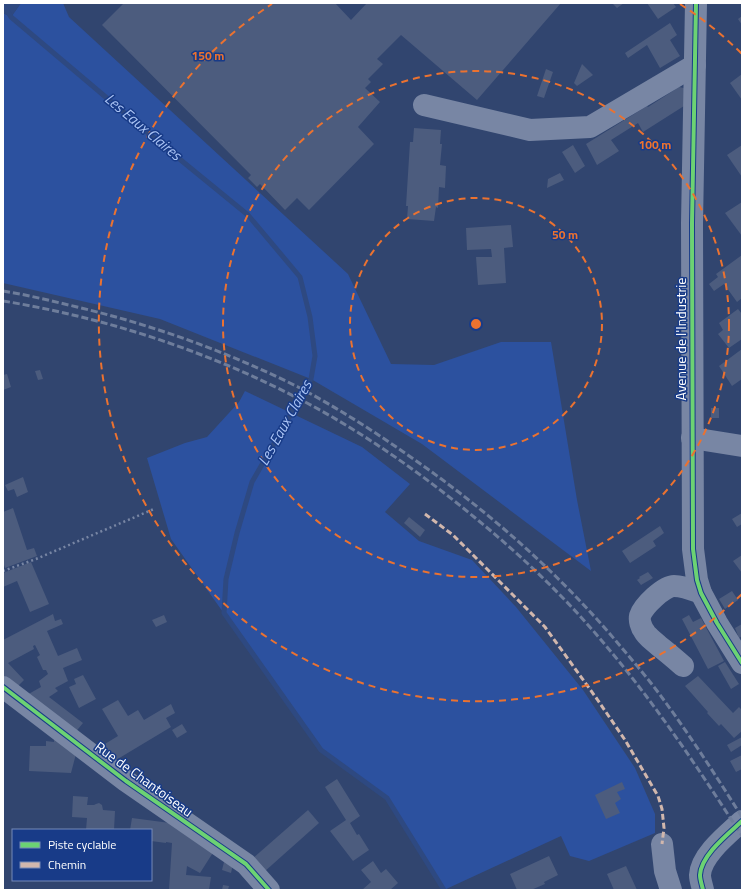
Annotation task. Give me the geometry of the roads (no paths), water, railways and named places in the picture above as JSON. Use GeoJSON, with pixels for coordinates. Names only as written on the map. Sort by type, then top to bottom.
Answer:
{"type":"FeatureCollection","features":[{"type":"Feature","properties":{"kind":"street","name":"Avenue de l'Industrie"},"geometry":{"type":"LineString","coordinates":[[696,3],[692,223],[693,549],[697,580],[701,593],[717,623],[742,663]]}},
{"type":"Feature","properties":{"kind":"street"},"geometry":{"type":"LineString","coordinates":[[424,105],[530,130],[590,127],[695,65]]}},
{"type":"Feature","properties":{"kind":"street"},"geometry":{"type":"LineString","coordinates":[[692,438],[742,446]]}},
{"type":"Feature","properties":{"kind":"street"},"geometry":{"type":"LineString","coordinates":[[683,666],[649,637],[643,630],[640,623],[640,616],[645,607],[669,587],[685,587],[701,593]]}},
{"type":"Feature","properties":{"kind":"street","name":"Rue de Chantoiseau"},"geometry":{"type":"LineString","coordinates":[[3,687],[126,781],[246,864],[269,890]]}},
{"type":"Feature","properties":{"kind":"street"},"geometry":{"type":"LineString","coordinates":[[703,890],[700,874],[702,865],[714,848],[742,822]]}},
{"type":"Feature","properties":{"kind":"street"},"geometry":{"type":"LineString","coordinates":[[662,844],[665,871],[672,890]]}},
{"type":"Feature","properties":{"kind":"waterway","name":"Les Eaux Claires"},"geometry":{"type":"LineString","coordinates":[[3,4],[11,17],[248,215],[300,277],[310,317],[315,356],[311,379],[252,482],[237,533],[226,579],[224,613],[321,750],[387,798],[444,890]]}},
{"type":"Feature","properties":{"kind":"railway"},"geometry":{"type":"LineString","coordinates":[[3,291],[31,296],[134,322],[245,362],[272,374],[325,402],[377,434],[431,472],[460,493],[515,539],[568,588],[592,614],[660,695],[696,745],[742,817]]}},
{"type":"Feature","properties":{"kind":"railway"},"geometry":{"type":"LineString","coordinates":[[3,301],[82,317],[121,328],[197,353],[235,368],[307,403],[353,429],[418,473],[513,550],[562,597],[592,630],[625,669],[661,716],[742,836]]}}]}
